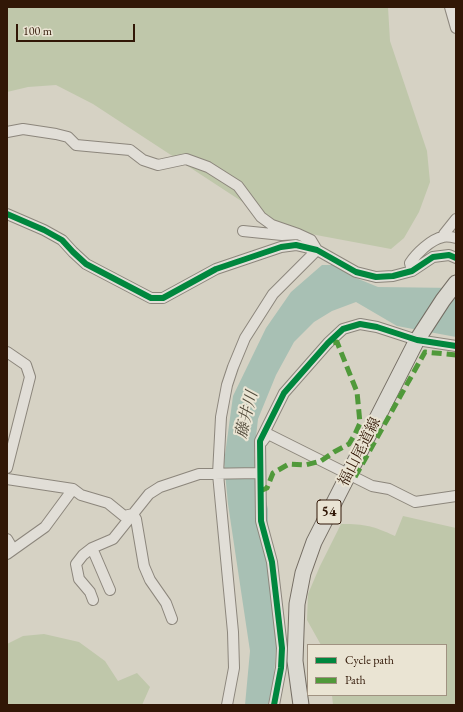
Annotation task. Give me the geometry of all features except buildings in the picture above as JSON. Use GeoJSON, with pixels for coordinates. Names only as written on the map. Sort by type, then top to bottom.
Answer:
{"type":"FeatureCollection","features":[{"type":"Feature","properties":{"kind":"main road","name":"福山尾道線"},"geometry":{"type":"LineString","coordinates":[[301,705],[295,661],[297,604],[303,573],[314,542],[419,338],[443,300],[456,283]]}},
{"type":"Feature","properties":{"kind":"street"},"geometry":{"type":"LineString","coordinates":[[450,7],[456,28]]}},
{"type":"Feature","properties":{"kind":"street"},"geometry":{"type":"LineString","coordinates":[[7,132],[23,129],[68,137],[76,145],[130,150],[143,160],[158,165],[186,159],[208,167],[238,186],[261,217],[272,225],[311,240],[317,250]]}},
{"type":"Feature","properties":{"kind":"street"},"geometry":{"type":"LineString","coordinates":[[7,214],[44,230],[62,240],[86,264],[151,298],[163,298],[216,269],[281,246],[296,245],[317,250],[356,272],[376,277],[393,276],[412,271],[433,257],[449,255],[456,258]]}},
{"type":"Feature","properties":{"kind":"street"},"geometry":{"type":"LineString","coordinates":[[444,236],[456,220]]}},
{"type":"Feature","properties":{"kind":"street"},"geometry":{"type":"LineString","coordinates":[[243,231],[282,235],[298,234]]}},
{"type":"Feature","properties":{"kind":"street"},"geometry":{"type":"LineString","coordinates":[[412,271],[410,263],[416,253],[438,238],[444,236],[456,238]]}},
{"type":"Feature","properties":{"kind":"street"},"geometry":{"type":"LineString","coordinates":[[227,705],[234,668],[233,632],[218,474],[221,417],[227,385],[233,366],[246,338],[273,294],[317,250]]}},
{"type":"Feature","properties":{"kind":"street"},"geometry":{"type":"LineString","coordinates":[[274,705],[281,668],[282,648],[272,562],[261,521],[260,442],[284,393],[328,343],[343,329],[360,324],[456,346]]}},
{"type":"Feature","properties":{"kind":"street"},"geometry":{"type":"LineString","coordinates":[[7,352],[26,364],[30,377],[7,468]]}},
{"type":"Feature","properties":{"kind":"street"},"geometry":{"type":"LineString","coordinates":[[260,442],[263,442],[268,434],[348,475],[372,486],[389,489],[415,502],[456,496]]}},
{"type":"Feature","properties":{"kind":"street"},"geometry":{"type":"LineString","coordinates":[[93,600],[90,592],[79,579],[76,564],[83,555],[92,548],[113,539],[149,494],[160,487],[199,474],[260,473]]}},
{"type":"Feature","properties":{"kind":"street"},"geometry":{"type":"LineString","coordinates":[[7,479],[73,489],[81,495],[108,503],[124,516],[133,514]]}},
{"type":"Feature","properties":{"kind":"street"},"geometry":{"type":"LineString","coordinates":[[7,539],[10,551],[45,527],[73,489]]}},
{"type":"Feature","properties":{"kind":"street"},"geometry":{"type":"LineString","coordinates":[[133,514],[136,519],[144,566],[150,580],[166,603],[172,619]]}},
{"type":"Feature","properties":{"kind":"street"},"geometry":{"type":"LineString","coordinates":[[92,548],[110,590]]}},
{"type":"Feature","properties":{"kind":"street"},"geometry":{"type":"LineString","coordinates":[[282,648],[295,661]]}},
{"type":"Feature","properties":{"kind":"shaded area"},"geometry":{"type":"Polygon","coordinates":[[[7,7],[388,7],[390,41],[427,151],[430,182],[419,212],[404,238],[391,249],[284,229],[93,104],[56,85],[28,87],[7,92],[7,7]]]}},
{"type":"Feature","properties":{"kind":"shaded area"},"geometry":{"type":"Polygon","coordinates":[[[403,516],[456,528],[456,705],[333,705],[332,696],[447,696],[447,644],[320,644],[307,620],[308,594],[341,524],[369,526],[395,536],[403,516]]]}},
{"type":"Feature","properties":{"kind":"shaded area"},"geometry":{"type":"Polygon","coordinates":[[[44,634],[79,642],[105,661],[118,681],[137,673],[150,687],[142,705],[7,705],[7,644],[23,636],[44,634]]]}},
{"type":"Feature","properties":{"kind":"water","name":"藤井川"},"geometry":{"type":"Polygon","coordinates":[[[322,265],[335,265],[356,278],[378,287],[456,288],[456,337],[397,326],[356,302],[332,311],[314,322],[294,342],[276,375],[258,419],[254,455],[268,509],[268,571],[277,636],[274,677],[268,705],[245,705],[250,651],[228,504],[224,462],[233,396],[266,328],[291,292],[322,265]]]}},
{"type":"Feature","properties":{"kind":"marked path"},"geometry":{"type":"LineString","coordinates":[[260,491],[267,488],[273,473],[289,464],[305,465],[321,461],[349,444],[355,434],[360,423],[357,392],[337,342],[328,343]]}},
{"type":"Feature","properties":{"kind":"marked path"},"geometry":{"type":"LineString","coordinates":[[355,477],[425,352],[456,355]]}},
{"type":"Feature","properties":{"kind":"cycle path"},"geometry":{"type":"LineString","coordinates":[[7,214],[44,230],[62,240],[86,264],[151,298],[163,298],[216,269],[281,247],[296,245],[317,250],[356,272],[376,277],[393,276],[412,271],[433,257],[449,255],[456,258]]}},
{"type":"Feature","properties":{"kind":"cycle path"},"geometry":{"type":"LineString","coordinates":[[274,705],[281,668],[282,648],[272,562],[261,521],[260,441],[284,393],[328,343],[343,329],[360,324],[377,327],[417,340],[456,346]]}}]}
